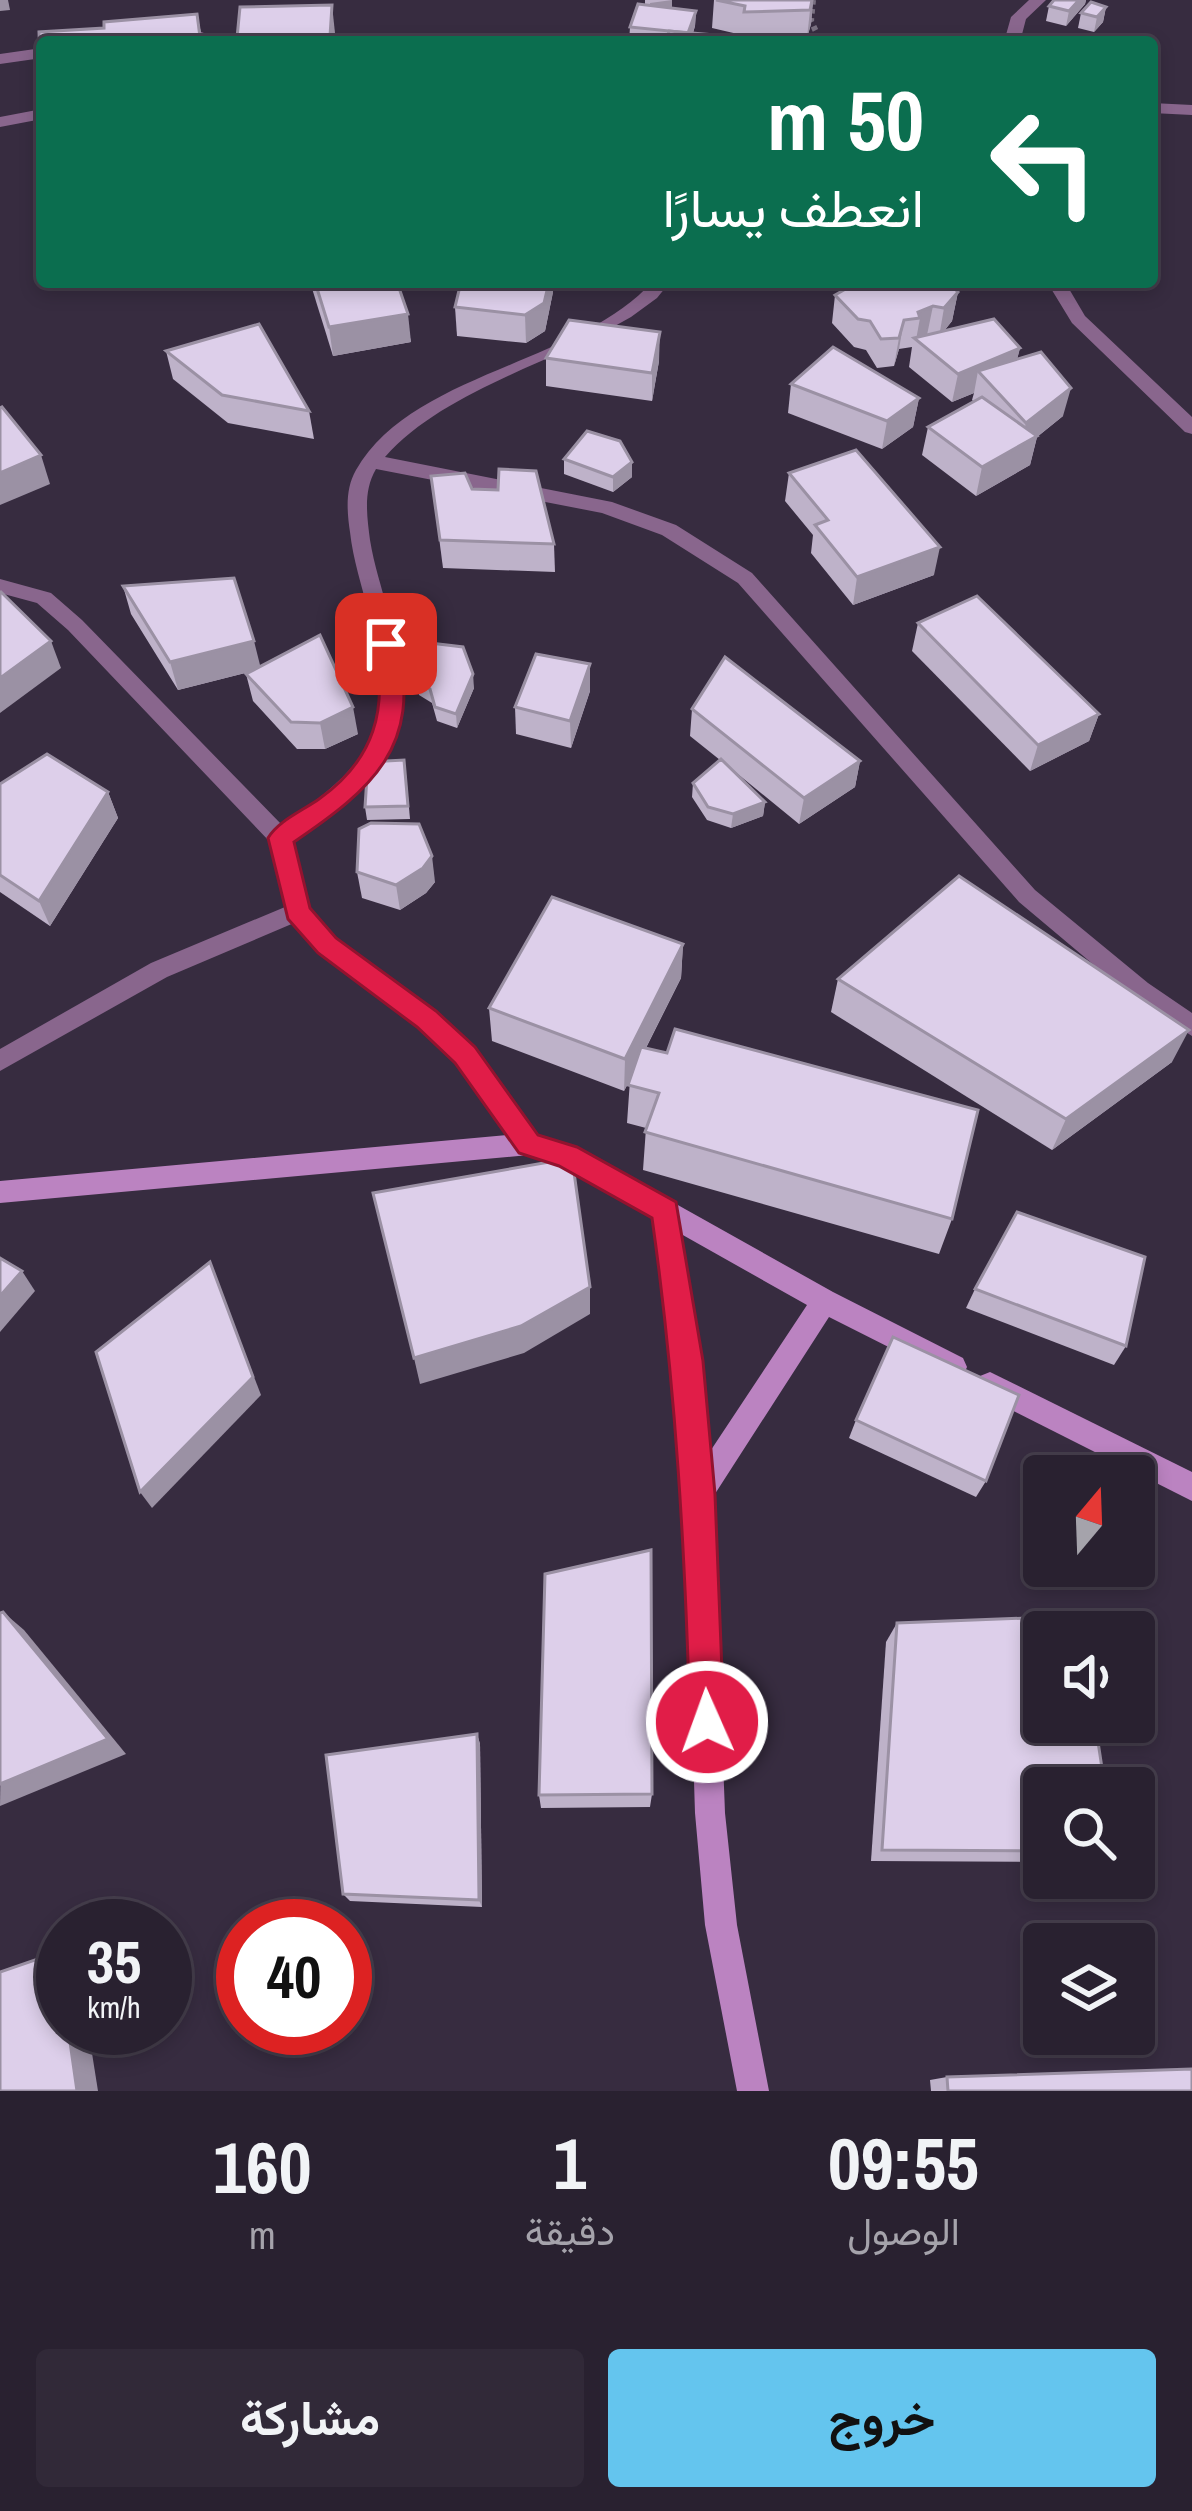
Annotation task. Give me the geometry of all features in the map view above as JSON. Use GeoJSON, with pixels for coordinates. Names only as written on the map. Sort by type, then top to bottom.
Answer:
{"type":"FeatureCollection","features":[{"type":"Feature","properties":{"kind":"street"},"geometry":{"type":"LineString","coordinates":[[1013,36],[1018,17],[1039,0]]}},
{"type":"Feature","properties":{"kind":"street"},"geometry":{"type":"LineString","coordinates":[[0,59],[36,54]]}},
{"type":"Feature","properties":{"kind":"street"},"geometry":{"type":"LineString","coordinates":[[1158,108],[1192,110]]}},
{"type":"Feature","properties":{"kind":"street"},"geometry":{"type":"LineString","coordinates":[[0,122],[36,115]]}},
{"type":"Feature","properties":{"kind":"street"},"geometry":{"type":"LineString","coordinates":[[280,838],[333,802],[373,764],[389,731],[394,676],[362,554],[356,505],[370,461],[427,412],[577,342],[655,288]]}},
{"type":"Feature","properties":{"kind":"street"},"geometry":{"type":"LineString","coordinates":[[1060,288],[1078,319],[1192,428]]}},
{"type":"Feature","properties":{"kind":"street"},"geometry":{"type":"LineString","coordinates":[[370,461],[605,507],[669,530],[745,578],[1028,896],[1192,1026]]}},
{"type":"Feature","properties":{"kind":"street"},"geometry":{"type":"LineString","coordinates":[[0,586],[44,598],[75,625],[280,838],[298,912],[327,946],[426,1019],[465,1055],[529,1144]]}},
{"type":"Feature","properties":{"kind":"street"},"geometry":{"type":"LineString","coordinates":[[0,1061],[159,970],[298,912]]}},
{"type":"Feature","properties":{"kind":"street"},"geometry":{"type":"LineString","coordinates":[[0,1192],[529,1144],[567,1156],[824,1301],[1192,1487]]}},
{"type":"Feature","properties":{"kind":"street"},"geometry":{"type":"LineString","coordinates":[[665,1211],[688,1361],[699,1494],[710,1813],[721,1925],[753,2091]]}},
{"type":"Feature","properties":{"kind":"street"},"geometry":{"type":"LineString","coordinates":[[699,1494],[824,1301]]}},
{"type":"Feature","properties":{"kind":"path"},"geometry":{"type":"LineString","coordinates":[[813,0],[811,21],[817,36]]}},
{"type":"Feature","properties":{"kind":"building"},"geometry":{"type":"Polygon","coordinates":[[[716,0],[812,0],[810,10],[744,12],[745,6],[716,0]]]}},
{"type":"Feature","properties":{"kind":"building"},"geometry":{"type":"Polygon","coordinates":[[[1054,0],[1079,0],[1069,11],[1049,6],[1054,0]]]}},
{"type":"Feature","properties":{"kind":"building"},"geometry":{"type":"Polygon","coordinates":[[[1091,2],[1106,7],[1097,17],[1081,13],[1091,2]]]}},
{"type":"Feature","properties":{"kind":"building"},"geometry":{"type":"Polygon","coordinates":[[[638,4],[696,11],[688,33],[630,27],[638,4]]]}},
{"type":"Feature","properties":{"kind":"building"},"geometry":{"type":"Polygon","coordinates":[[[332,5],[330,36],[237,36],[240,7],[332,5]]]}},
{"type":"Feature","properties":{"kind":"building"},"geometry":{"type":"Polygon","coordinates":[[[197,14],[200,36],[39,36],[39,32],[104,28],[104,22],[197,14]]]}},
{"type":"Feature","properties":{"kind":"building"},"geometry":{"type":"Polygon","coordinates":[[[669,31],[727,36],[668,36],[669,31]]]}},
{"type":"Feature","properties":{"kind":"building"},"geometry":{"type":"Polygon","coordinates":[[[317,288],[399,288],[408,314],[329,327],[317,288]]]}},
{"type":"Feature","properties":{"kind":"building"},"geometry":{"type":"Polygon","coordinates":[[[460,288],[548,288],[544,303],[525,315],[455,307],[460,288]]]}},
{"type":"Feature","properties":{"kind":"building"},"geometry":{"type":"Polygon","coordinates":[[[847,288],[954,288],[958,292],[944,308],[933,306],[918,312],[920,318],[904,320],[899,338],[881,339],[870,321],[858,319],[835,295],[847,288]]]}},
{"type":"Feature","properties":{"kind":"building"},"geometry":{"type":"Polygon","coordinates":[[[994,319],[1020,348],[958,374],[914,338],[994,319]]]}},
{"type":"Feature","properties":{"kind":"building"},"geometry":{"type":"Polygon","coordinates":[[[569,320],[660,332],[652,373],[546,358],[569,320]]]}},
{"type":"Feature","properties":{"kind":"building"},"geometry":{"type":"Polygon","coordinates":[[[259,324],[309,411],[222,395],[166,351],[259,324]]]}},
{"type":"Feature","properties":{"kind":"building"},"geometry":{"type":"Polygon","coordinates":[[[833,347],[919,398],[887,421],[791,384],[833,347]]]}},
{"type":"Feature","properties":{"kind":"building"},"geometry":{"type":"Polygon","coordinates":[[[1041,352],[1071,388],[1026,423],[978,371],[1041,352]]]}},
{"type":"Feature","properties":{"kind":"building"},"geometry":{"type":"Polygon","coordinates":[[[982,397],[1037,436],[982,467],[928,427],[982,397]]]}},
{"type":"Feature","properties":{"kind":"building"},"geometry":{"type":"Polygon","coordinates":[[[0,408],[41,455],[0,473],[0,408]]]}},
{"type":"Feature","properties":{"kind":"building"},"geometry":{"type":"Polygon","coordinates":[[[587,431],[620,441],[632,462],[613,477],[564,459],[587,431]]]}},
{"type":"Feature","properties":{"kind":"building"},"geometry":{"type":"Polygon","coordinates":[[[856,450],[940,547],[857,577],[815,525],[828,520],[789,473],[856,450]]]}},
{"type":"Feature","properties":{"kind":"building"},"geometry":{"type":"Polygon","coordinates":[[[499,469],[536,471],[554,544],[440,540],[431,476],[465,473],[472,489],[498,490],[499,469]]]}},
{"type":"Feature","properties":{"kind":"building"},"geometry":{"type":"Polygon","coordinates":[[[234,578],[254,641],[170,662],[123,586],[234,578]]]}},
{"type":"Feature","properties":{"kind":"building"},"geometry":{"type":"Polygon","coordinates":[[[0,593],[51,641],[0,678],[0,593]]]}},
{"type":"Feature","properties":{"kind":"building"},"geometry":{"type":"Polygon","coordinates":[[[977,596],[1099,714],[1038,745],[918,623],[977,596]]]}},
{"type":"Feature","properties":{"kind":"building"},"geometry":{"type":"Polygon","coordinates":[[[320,635],[353,707],[320,723],[291,722],[246,674],[320,635]]]}},
{"type":"Feature","properties":{"kind":"building"},"geometry":{"type":"Polygon","coordinates":[[[430,643],[463,647],[473,674],[456,714],[435,707],[430,689],[417,681],[430,643]]]}},
{"type":"Feature","properties":{"kind":"building"},"geometry":{"type":"Polygon","coordinates":[[[536,654],[590,664],[570,721],[515,707],[536,654]]]}},
{"type":"Feature","properties":{"kind":"building"},"geometry":{"type":"Polygon","coordinates":[[[725,657],[860,761],[804,798],[692,709],[725,657]]]}},
{"type":"Feature","properties":{"kind":"building"},"geometry":{"type":"Polygon","coordinates":[[[47,754],[108,792],[39,901],[0,875],[0,784],[47,754]]]}},
{"type":"Feature","properties":{"kind":"building"},"geometry":{"type":"Polygon","coordinates":[[[721,759],[765,802],[733,814],[708,807],[693,783],[721,759]]]}},
{"type":"Feature","properties":{"kind":"building"},"geometry":{"type":"Polygon","coordinates":[[[404,760],[408,806],[365,807],[368,762],[404,760]]]}},
{"type":"Feature","properties":{"kind":"building"},"geometry":{"type":"Polygon","coordinates":[[[371,823],[419,824],[432,856],[423,868],[396,885],[357,872],[359,829],[371,823]]]}},
{"type":"Feature","properties":{"kind":"building"},"geometry":{"type":"Polygon","coordinates":[[[959,876],[1189,1030],[1066,1119],[838,979],[959,876]]]}},
{"type":"Feature","properties":{"kind":"building"},"geometry":{"type":"Polygon","coordinates":[[[552,897],[683,944],[625,1059],[489,1008],[552,897]]]}},
{"type":"Feature","properties":{"kind":"building"},"geometry":{"type":"Polygon","coordinates":[[[675,1029],[978,1110],[952,1219],[645,1132],[659,1093],[628,1085],[641,1047],[667,1053],[675,1029]]]}},
{"type":"Feature","properties":{"kind":"building"},"geometry":{"type":"Polygon","coordinates":[[[572,1158],[590,1287],[521,1326],[414,1358],[373,1193],[572,1158]]]}},
{"type":"Feature","properties":{"kind":"building"},"geometry":{"type":"Polygon","coordinates":[[[1017,1212],[1145,1257],[1126,1346],[975,1289],[1017,1212]]]}},
{"type":"Feature","properties":{"kind":"building"},"geometry":{"type":"Polygon","coordinates":[[[0,1258],[22,1271],[0,1296],[0,1258]]]}},
{"type":"Feature","properties":{"kind":"building"},"geometry":{"type":"Polygon","coordinates":[[[210,1262],[253,1377],[140,1492],[96,1352],[210,1262]]]}},
{"type":"Feature","properties":{"kind":"building"},"geometry":{"type":"Polygon","coordinates":[[[893,1337],[1019,1395],[986,1481],[856,1420],[893,1337]]]}},
{"type":"Feature","properties":{"kind":"building"},"geometry":{"type":"Polygon","coordinates":[[[651,1550],[652,1794],[539,1795],[545,1574],[651,1550]]]}},
{"type":"Feature","properties":{"kind":"building"},"geometry":{"type":"Polygon","coordinates":[[[0,1613],[108,1739],[0,1784],[0,1613]]]}},
{"type":"Feature","properties":{"kind":"building"},"geometry":{"type":"Polygon","coordinates":[[[1023,1618],[1023,1743],[1098,1743],[1102,1767],[1023,1767],[1023,1851],[882,1850],[897,1623],[1023,1618]]]}},
{"type":"Feature","properties":{"kind":"building"},"geometry":{"type":"Polygon","coordinates":[[[477,1734],[479,1900],[343,1894],[326,1755],[477,1734]]]}},
{"type":"Feature","properties":{"kind":"building"},"geometry":{"type":"Polygon","coordinates":[[[36,1960],[36,2055],[72,2055],[77,2091],[0,2091],[0,1972],[36,1960]]]}},
{"type":"Feature","properties":{"kind":"building"},"geometry":{"type":"Polygon","coordinates":[[[1192,2069],[1192,2091],[948,2091],[947,2077],[1192,2069]]]}},
{"type":"Feature","properties":{"kind":"route"},"geometry":{"type":"LineString","coordinates":[[386,644],[394,676],[389,731],[373,764],[333,802],[280,838],[298,912],[327,946],[426,1019],[465,1055],[529,1144],[567,1156],[665,1211],[688,1361],[699,1494],[707,1722]]}}]}
